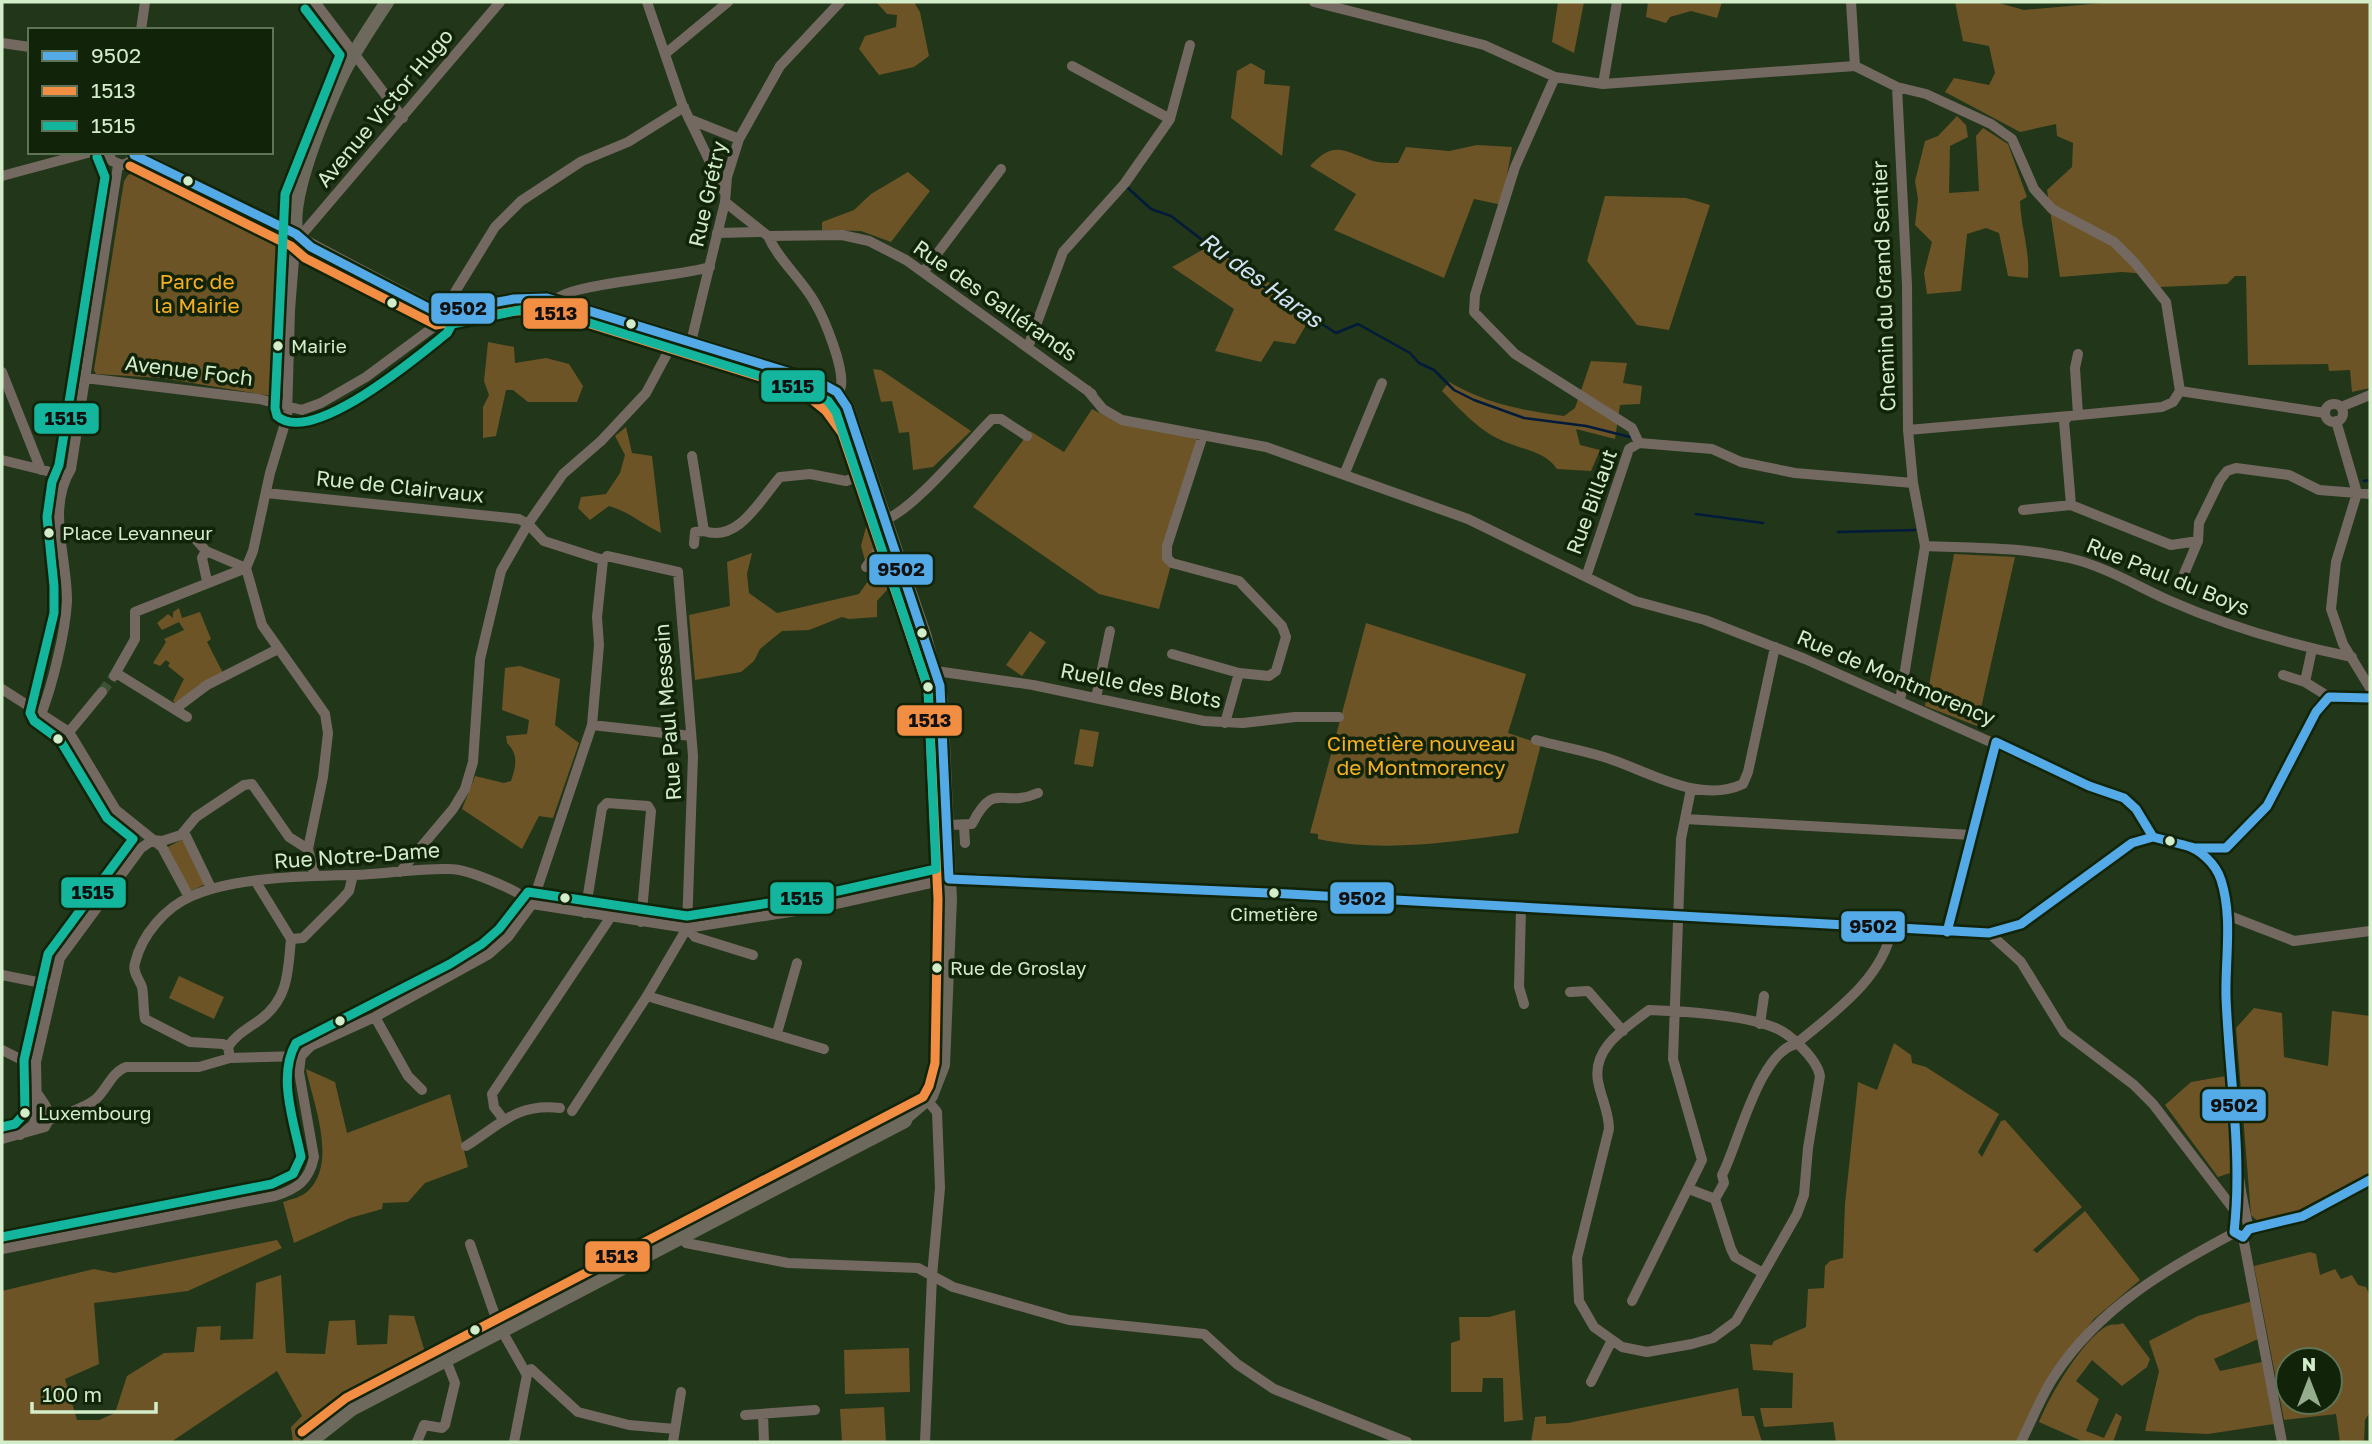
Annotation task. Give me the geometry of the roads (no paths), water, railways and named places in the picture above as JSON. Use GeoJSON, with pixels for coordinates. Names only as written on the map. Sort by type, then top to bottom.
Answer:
{"type":"FeatureCollection","features":[{"type":"Feature","properties":{"kind":"main road"},"geometry":{"type":"LineString","coordinates":[[310,1442],[344,1414],[898,1124],[930,1103],[946,1072],[950,879],[941,698],[936,671],[853,427],[835,397],[805,378],[555,300],[524,298],[434,312],[312,247],[296,234],[300,185],[342,77],[387,2]]}},
{"type":"Feature","properties":{"kind":"street"},"geometry":{"type":"LineString","coordinates":[[141,28],[145,2]]}},
{"type":"Feature","properties":{"kind":"street"},"geometry":{"type":"LineString","coordinates":[[315,2],[403,118]]}},
{"type":"Feature","properties":{"kind":"street","name":"Avenue Victor Hugo"},"geometry":{"type":"LineString","coordinates":[[296,234],[312,226],[500,2]]}},
{"type":"Feature","properties":{"kind":"street"},"geometry":{"type":"LineString","coordinates":[[646,2],[684,107],[725,197],[764,234],[774,251],[816,303],[832,342],[842,381],[835,397]]}},
{"type":"Feature","properties":{"kind":"street"},"geometry":{"type":"LineString","coordinates":[[665,54],[728,2]]}},
{"type":"Feature","properties":{"kind":"street","name":"Rue Grétry"},"geometry":{"type":"LineString","coordinates":[[555,300],[560,294],[574,290],[690,274],[710,267],[740,139],[780,66],[840,2]]}},
{"type":"Feature","properties":{"kind":"street"},"geometry":{"type":"LineString","coordinates":[[1314,2],[1484,45],[1555,77],[1603,84],[1855,66],[1897,88],[1926,94],[1991,124],[2012,139],[2034,189],[2052,209],[2114,242],[2149,279],[2171,313],[2180,391],[2173,402],[2162,407],[1908,430]]}},
{"type":"Feature","properties":{"kind":"street"},"geometry":{"type":"LineString","coordinates":[[1603,84],[1617,2]]}},
{"type":"Feature","properties":{"kind":"street"},"geometry":{"type":"LineString","coordinates":[[1852,2],[1855,66]]}},
{"type":"Feature","properties":{"kind":"street"},"geometry":{"type":"LineString","coordinates":[[2,43],[28,47]]}},
{"type":"Feature","properties":{"kind":"street"},"geometry":{"type":"LineString","coordinates":[[1028,347],[1063,252],[1125,183],[1170,119],[1190,44]]}},
{"type":"Feature","properties":{"kind":"street"},"geometry":{"type":"LineString","coordinates":[[1072,66],[1170,119]]}},
{"type":"Feature","properties":{"kind":"street"},"geometry":{"type":"LineString","coordinates":[[1555,77],[1515,167],[1475,295],[1474,312],[1515,354],[1632,428],[1639,443],[1712,449],[1741,462],[1796,473],[1913,483]]}},
{"type":"Feature","properties":{"kind":"street","name":"Chemin du Grand Sentier"},"geometry":{"type":"LineString","coordinates":[[1897,88],[1907,272],[1908,430],[1913,483],[1925,546],[1900,701]]}},
{"type":"Feature","properties":{"kind":"street"},"geometry":{"type":"LineString","coordinates":[[287,409],[312,406],[352,386],[439,323],[495,227],[514,207],[558,175],[628,142],[684,107]]}},
{"type":"Feature","properties":{"kind":"street"},"geometry":{"type":"LineString","coordinates":[[689,119],[740,139]]}},
{"type":"Feature","properties":{"kind":"street"},"geometry":{"type":"LineString","coordinates":[[2,176],[84,154]]}},
{"type":"Feature","properties":{"kind":"street"},"geometry":{"type":"LineString","coordinates":[[109,154],[118,165],[127,164],[134,154],[289,233],[296,234],[287,409],[252,554],[246,568],[255,607],[278,649],[325,714],[328,733],[323,777],[308,849],[315,876]]}},
{"type":"Feature","properties":{"kind":"street"},"geometry":{"type":"LineString","coordinates":[[42,712],[66,611],[65,557],[60,514],[67,476],[71,469],[118,165]]}},
{"type":"Feature","properties":{"kind":"street"},"geometry":{"type":"LineString","coordinates":[[924,271],[1001,169]]}},
{"type":"Feature","properties":{"kind":"street","name":"Rue des Gallérands"},"geometry":{"type":"LineString","coordinates":[[717,233],[856,238],[892,253],[924,271],[1087,390],[1111,416],[1266,447],[1468,519],[1537,555]]}},
{"type":"Feature","properties":{"kind":"street"},"geometry":{"type":"LineString","coordinates":[[691,342],[710,267]]}},
{"type":"Feature","properties":{"kind":"street"},"geometry":{"type":"LineString","coordinates":[[400,872],[453,809],[465,789],[473,762],[480,659],[501,571],[528,524],[563,474],[601,441],[646,393],[676,337]]}},
{"type":"Feature","properties":{"kind":"street"},"geometry":{"type":"LineString","coordinates":[[2071,505],[2063,427],[2073,416],[2078,354]]}},
{"type":"Feature","properties":{"kind":"street"},"geometry":{"type":"LineString","coordinates":[[2,372],[41,470]]}},
{"type":"Feature","properties":{"kind":"street","name":"Avenue Foch"},"geometry":{"type":"LineString","coordinates":[[85,378],[259,399],[287,409]]}},
{"type":"Feature","properties":{"kind":"street"},"geometry":{"type":"LineString","coordinates":[[1344,475],[1382,383]]}},
{"type":"Feature","properties":{"kind":"street"},"geometry":{"type":"LineString","coordinates":[[2180,391],[2325,413]]}},
{"type":"Feature","properties":{"kind":"street"},"geometry":{"type":"LineString","coordinates":[[2325,413],[2331,404],[2341,407],[2370,395]]}},
{"type":"Feature","properties":{"kind":"street"},"geometry":{"type":"LineString","coordinates":[[2325,413],[2329,420],[2336,421],[2343,415],[2341,407]]}},
{"type":"Feature","properties":{"kind":"street"},"geometry":{"type":"LineString","coordinates":[[883,516],[900,513],[995,418],[1006,421],[1027,436]]}},
{"type":"Feature","properties":{"kind":"street"},"geometry":{"type":"LineString","coordinates":[[2283,675],[2305,682],[2329,697],[2370,693],[2336,628],[2331,593],[2336,562],[2357,493],[2336,421]]}},
{"type":"Feature","properties":{"kind":"street"},"geometry":{"type":"LineString","coordinates":[[1172,654],[1262,677],[1276,671],[1286,637],[1282,626],[1239,581],[1172,563],[1166,552],[1203,435]]}},
{"type":"Feature","properties":{"kind":"street","name":"Rue Billaut"},"geometry":{"type":"LineString","coordinates":[[1586,577],[1629,449],[1639,443]]}},
{"type":"Feature","properties":{"kind":"street"},"geometry":{"type":"LineString","coordinates":[[692,456],[704,531]]}},
{"type":"Feature","properties":{"kind":"street"},"geometry":{"type":"LineString","coordinates":[[2,460],[67,476]]}},
{"type":"Feature","properties":{"kind":"street"},"geometry":{"type":"LineString","coordinates":[[2184,574],[2198,541],[2199,523],[2227,471],[2236,468],[2289,475],[2319,490],[2370,494]]}},
{"type":"Feature","properties":{"kind":"street"},"geometry":{"type":"LineString","coordinates":[[694,544],[695,532],[704,531],[715,535],[728,533],[740,525],[780,477],[810,474],[846,481],[868,472]]}},
{"type":"Feature","properties":{"kind":"street","name":"Rue de Clairvaux"},"geometry":{"type":"LineString","coordinates":[[266,493],[519,519],[528,524]]}},
{"type":"Feature","properties":{"kind":"street"},"geometry":{"type":"LineString","coordinates":[[2023,510],[2071,505],[2171,545],[2198,541]]}},
{"type":"Feature","properties":{"kind":"street","name":"Rue Paul Messein"},"geometry":{"type":"LineString","coordinates":[[528,524],[536,535],[551,544],[603,560],[607,556],[678,572],[694,807],[687,928]]}},
{"type":"Feature","properties":{"kind":"street"},"geometry":{"type":"LineString","coordinates":[[191,534],[206,551],[246,568]]}},
{"type":"Feature","properties":{"kind":"street"},"geometry":{"type":"LineString","coordinates":[[866,566],[880,548],[892,541]]}},
{"type":"Feature","properties":{"kind":"street","name":"Rue Paul du Boys"},"geometry":{"type":"LineString","coordinates":[[1925,546],[2017,550],[2070,558],[2256,634],[2352,657]]}},
{"type":"Feature","properties":{"kind":"street"},"geometry":{"type":"LineString","coordinates":[[206,551],[202,558],[207,581]]}},
{"type":"Feature","properties":{"kind":"street","name":"Rue de Montmorency"},"geometry":{"type":"LineString","coordinates":[[1537,555],[1635,601],[1705,620],[1775,647],[1996,742],[2089,786],[2124,798],[2136,809],[2153,837]]}},
{"type":"Feature","properties":{"kind":"street"},"geometry":{"type":"LineString","coordinates":[[2,1139],[39,1130],[50,1120],[97,1098],[122,1068],[199,1067],[229,1053],[300,1056],[312,1046],[375,1017],[489,954],[508,937],[532,904],[592,725],[599,645],[597,617],[603,560]]}},
{"type":"Feature","properties":{"kind":"street"},"geometry":{"type":"LineString","coordinates":[[187,717],[115,674],[135,639],[133,615],[207,581],[246,568]]}},
{"type":"Feature","properties":{"kind":"street"},"geometry":{"type":"LineString","coordinates":[[1096,698],[1110,631]]}},
{"type":"Feature","properties":{"kind":"street"},"geometry":{"type":"LineString","coordinates":[[1536,740],[1604,757],[1691,789],[1730,790],[1743,784],[1775,647]]}},
{"type":"Feature","properties":{"kind":"street"},"geometry":{"type":"LineString","coordinates":[[175,709],[206,685],[278,649]]}},
{"type":"Feature","properties":{"kind":"street"},"geometry":{"type":"LineString","coordinates":[[2305,682],[2312,649]]}},
{"type":"Feature","properties":{"kind":"street","name":"Ruelle des Blots"},"geometry":{"type":"LineString","coordinates":[[936,671],[1033,685],[1225,723],[1295,717],[1339,717]]}},
{"type":"Feature","properties":{"kind":"street"},"geometry":{"type":"LineString","coordinates":[[1225,723],[1239,673]]}},
{"type":"Feature","properties":{"kind":"street"},"geometry":{"type":"LineString","coordinates":[[2,689],[42,712],[69,732],[116,810],[162,847],[189,897]]}},
{"type":"Feature","properties":{"kind":"street"},"geometry":{"type":"LineString","coordinates":[[69,732],[102,692]]}},
{"type":"Feature","properties":{"kind":"street"},"geometry":{"type":"LineString","coordinates":[[2241,1229],[2226,996],[2227,915],[2220,864],[2225,848],[2267,806],[2316,712],[2329,697]]}},
{"type":"Feature","properties":{"kind":"street"},"geometry":{"type":"LineString","coordinates":[[592,725],[691,736]]}},
{"type":"Feature","properties":{"kind":"street"},"geometry":{"type":"LineString","coordinates":[[1947,932],[1996,742]]}},
{"type":"Feature","properties":{"kind":"street"},"geometry":{"type":"LineString","coordinates":[[20,1135],[33,1125],[37,1107],[36,1067],[60,958],[141,848],[153,840],[166,840],[184,832],[196,817],[244,785],[252,784],[289,836],[308,849]]}},
{"type":"Feature","properties":{"kind":"street"},"geometry":{"type":"LineString","coordinates":[[1632,1301],[1702,1160],[1674,1065],[1681,839],[1691,789]]}},
{"type":"Feature","properties":{"kind":"street"},"geometry":{"type":"LineString","coordinates":[[948,825],[972,824],[979,807],[990,799],[1038,793]]}},
{"type":"Feature","properties":{"kind":"street"},"geometry":{"type":"LineString","coordinates":[[585,913],[602,808],[607,803],[648,806],[651,811],[641,922]]}},
{"type":"Feature","properties":{"kind":"street"},"geometry":{"type":"LineString","coordinates":[[1685,819],[1972,835]]}},
{"type":"Feature","properties":{"kind":"street"},"geometry":{"type":"LineString","coordinates":[[964,825],[965,844]]}},
{"type":"Feature","properties":{"kind":"street"},"geometry":{"type":"LineString","coordinates":[[184,832],[211,888]]}},
{"type":"Feature","properties":{"kind":"street"},"geometry":{"type":"LineString","coordinates":[[950,879],[1989,933],[2021,924],[2132,844],[2153,837],[2195,848],[2225,848]]}},
{"type":"Feature","properties":{"kind":"street"},"geometry":{"type":"LineString","coordinates":[[2195,848],[2211,863],[2221,879]]}},
{"type":"Feature","properties":{"kind":"street","name":"Rue Notre-Dame"},"geometry":{"type":"LineString","coordinates":[[256,882],[315,876],[461,871],[525,897],[532,904],[687,928],[822,906],[950,879]]}},
{"type":"Feature","properties":{"kind":"street"},"geometry":{"type":"LineString","coordinates":[[291,939],[303,938],[341,900],[349,891],[353,875]]}},
{"type":"Feature","properties":{"kind":"street"},"geometry":{"type":"LineString","coordinates":[[256,882],[291,939],[285,990],[265,1016],[234,1039],[229,1053],[223,1044],[190,1042],[145,1019],[141,985],[134,972],[134,963],[160,918],[189,897],[211,888],[256,882]]}},
{"type":"Feature","properties":{"kind":"street"},"geometry":{"type":"LineString","coordinates":[[1521,909],[1520,987],[1524,1004]]}},
{"type":"Feature","properties":{"kind":"street"},"geometry":{"type":"LineString","coordinates":[[2227,915],[2294,941],[2370,931]]}},
{"type":"Feature","properties":{"kind":"street"},"geometry":{"type":"LineString","coordinates":[[504,1119],[494,1107],[492,1094],[610,918]]}},
{"type":"Feature","properties":{"kind":"street"},"geometry":{"type":"LineString","coordinates":[[572,1111],[648,996],[687,928],[695,937],[753,955]]}},
{"type":"Feature","properties":{"kind":"street"},"geometry":{"type":"LineString","coordinates":[[1715,1199],[1724,1184],[1722,1175],[1733,1156],[1747,1110],[1773,1062],[1788,1046],[1796,1044],[1850,998],[1888,950],[1892,928]]}},
{"type":"Feature","properties":{"kind":"street"},"geometry":{"type":"LineString","coordinates":[[1989,933],[2021,962],[2064,1032],[2134,1085],[2153,1104],[2235,1211],[2241,1229],[2282,1442]]}},
{"type":"Feature","properties":{"kind":"street"},"geometry":{"type":"LineString","coordinates":[[778,1034],[797,962]]}},
{"type":"Feature","properties":{"kind":"street"},"geometry":{"type":"LineString","coordinates":[[2,975],[52,985]]}},
{"type":"Feature","properties":{"kind":"street"},"geometry":{"type":"LineString","coordinates":[[1570,992],[1588,991],[1623,1031]]}},
{"type":"Feature","properties":{"kind":"street"},"geometry":{"type":"LineString","coordinates":[[648,996],[824,1049]]}},
{"type":"Feature","properties":{"kind":"street"},"geometry":{"type":"LineString","coordinates":[[1760,1024],[1764,996]]}},
{"type":"Feature","properties":{"kind":"street"},"geometry":{"type":"LineString","coordinates":[[1649,1010],[1675,1011],[1773,1027],[1816,1063],[1820,1076],[1808,1148],[1804,1195],[1797,1214],[1736,1321],[1713,1338],[1647,1352],[1633,1351],[1611,1342],[1594,1327],[1583,1312],[1577,1291],[1576,1268],[1609,1129],[1607,1108],[1598,1082],[1599,1060],[1612,1040],[1649,1010]]}},
{"type":"Feature","properties":{"kind":"street"},"geometry":{"type":"LineString","coordinates":[[375,1017],[408,1076],[422,1090]]}},
{"type":"Feature","properties":{"kind":"street"},"geometry":{"type":"LineString","coordinates":[[2,1050],[36,1067]]}},
{"type":"Feature","properties":{"kind":"street"},"geometry":{"type":"LineString","coordinates":[[2,1250],[275,1196],[303,1183],[311,1171],[314,1157],[299,1072],[300,1056]]}},
{"type":"Feature","properties":{"kind":"street"},"geometry":{"type":"LineString","coordinates":[[36,1091],[50,1112],[50,1120]]}},
{"type":"Feature","properties":{"kind":"street"},"geometry":{"type":"LineString","coordinates":[[925,1442],[932,1276],[940,1188],[939,1126],[930,1103]]}},
{"type":"Feature","properties":{"kind":"street"},"geometry":{"type":"LineString","coordinates":[[37,1107],[50,1120]]}},
{"type":"Feature","properties":{"kind":"street"},"geometry":{"type":"LineString","coordinates":[[466,1146],[504,1119],[526,1108],[559,1108]]}},
{"type":"Feature","properties":{"kind":"street"},"geometry":{"type":"LineString","coordinates":[[1700,1165],[1722,1175]]}},
{"type":"Feature","properties":{"kind":"street"},"geometry":{"type":"LineString","coordinates":[[2021,1442],[2055,1374],[2088,1334],[2152,1278],[2241,1229],[2303,1216],[2370,1180]]}},
{"type":"Feature","properties":{"kind":"street"},"geometry":{"type":"LineString","coordinates":[[2235,1211],[2239,1187]]}},
{"type":"Feature","properties":{"kind":"street"},"geometry":{"type":"LineString","coordinates":[[1689,1189],[1715,1199],[1735,1256],[1763,1273]]}},
{"type":"Feature","properties":{"kind":"street"},"geometry":{"type":"LineString","coordinates":[[683,1237],[686,1242],[722,1252],[788,1263],[918,1268],[953,1287],[1069,1320],[1204,1334],[1237,1364],[1274,1390],[1407,1442]]}},
{"type":"Feature","properties":{"kind":"street"},"geometry":{"type":"LineString","coordinates":[[470,1244],[501,1331],[525,1372],[526,1385],[514,1442]]}},
{"type":"Feature","properties":{"kind":"street"},"geometry":{"type":"LineString","coordinates":[[1591,1382],[1611,1342]]}},
{"type":"Feature","properties":{"kind":"street"},"geometry":{"type":"LineString","coordinates":[[417,1442],[424,1425],[440,1428],[445,1425],[455,1383],[446,1360]]}},
{"type":"Feature","properties":{"kind":"street"},"geometry":{"type":"LineString","coordinates":[[525,1372],[531,1369],[578,1412],[607,1421],[675,1429]]}},
{"type":"Feature","properties":{"kind":"street"},"geometry":{"type":"LineString","coordinates":[[673,1442],[681,1392]]}},
{"type":"Feature","properties":{"kind":"street"},"geometry":{"type":"LineString","coordinates":[[745,1415],[815,1410]]}},
{"type":"Feature","properties":{"kind":"street"},"geometry":{"type":"LineString","coordinates":[[763,1414],[764,1442]]}},
{"type":"Feature","properties":{"kind":"waterway","name":"Ru des Haras"},"geometry":{"type":"LineString","coordinates":[[1128,188],[1151,209],[1171,216],[1210,246],[1240,263],[1245,274],[1255,277],[1255,281],[1336,333],[1358,324],[1410,353],[1419,363],[1434,370],[1454,390],[1524,418],[1586,426],[1630,437]]}},
{"type":"Feature","properties":{"kind":"waterway","name":"Ru des Haras"},"geometry":{"type":"LineString","coordinates":[[2364,481],[2370,480]]}},
{"type":"Feature","properties":{"kind":"waterway","name":"Ru des Haras"},"geometry":{"type":"LineString","coordinates":[[1696,514],[1763,523]]}},
{"type":"Feature","properties":{"kind":"waterway","name":"Ru des Haras"},"geometry":{"type":"LineString","coordinates":[[1838,532],[1915,530]]}},
{"type":"Feature","properties":{"kind":"tunnel"},"geometry":{"type":"LineString","coordinates":[[102,692],[114,676]]}},
{"type":"Feature","properties":{"kind":"place","name":"Mairie"},"geometry":{"type":"Point","coordinates":[278,346]}},
{"type":"Feature","properties":{"kind":"place","name":"Place Levanneur"},"geometry":{"type":"Point","coordinates":[49,533]}},
{"type":"Feature","properties":{"kind":"place","name":"Cimetière"},"geometry":{"type":"Point","coordinates":[1274,893]}},
{"type":"Feature","properties":{"kind":"place","name":"Rue de Groslay"},"geometry":{"type":"Point","coordinates":[937,968]}},
{"type":"Feature","properties":{"kind":"place","name":"Luxembourg"},"geometry":{"type":"Point","coordinates":[25,1113]}},
{"type":"Feature","properties":{"kind":"park label","name":"Parc de la Mairie"},"geometry":{"type":"Point","coordinates":[197,294]}},
{"type":"Feature","properties":{"kind":"park label","name":"Cimetière nouveau de Montmorency"},"geometry":{"type":"Point","coordinates":[1421,756]}}]}
